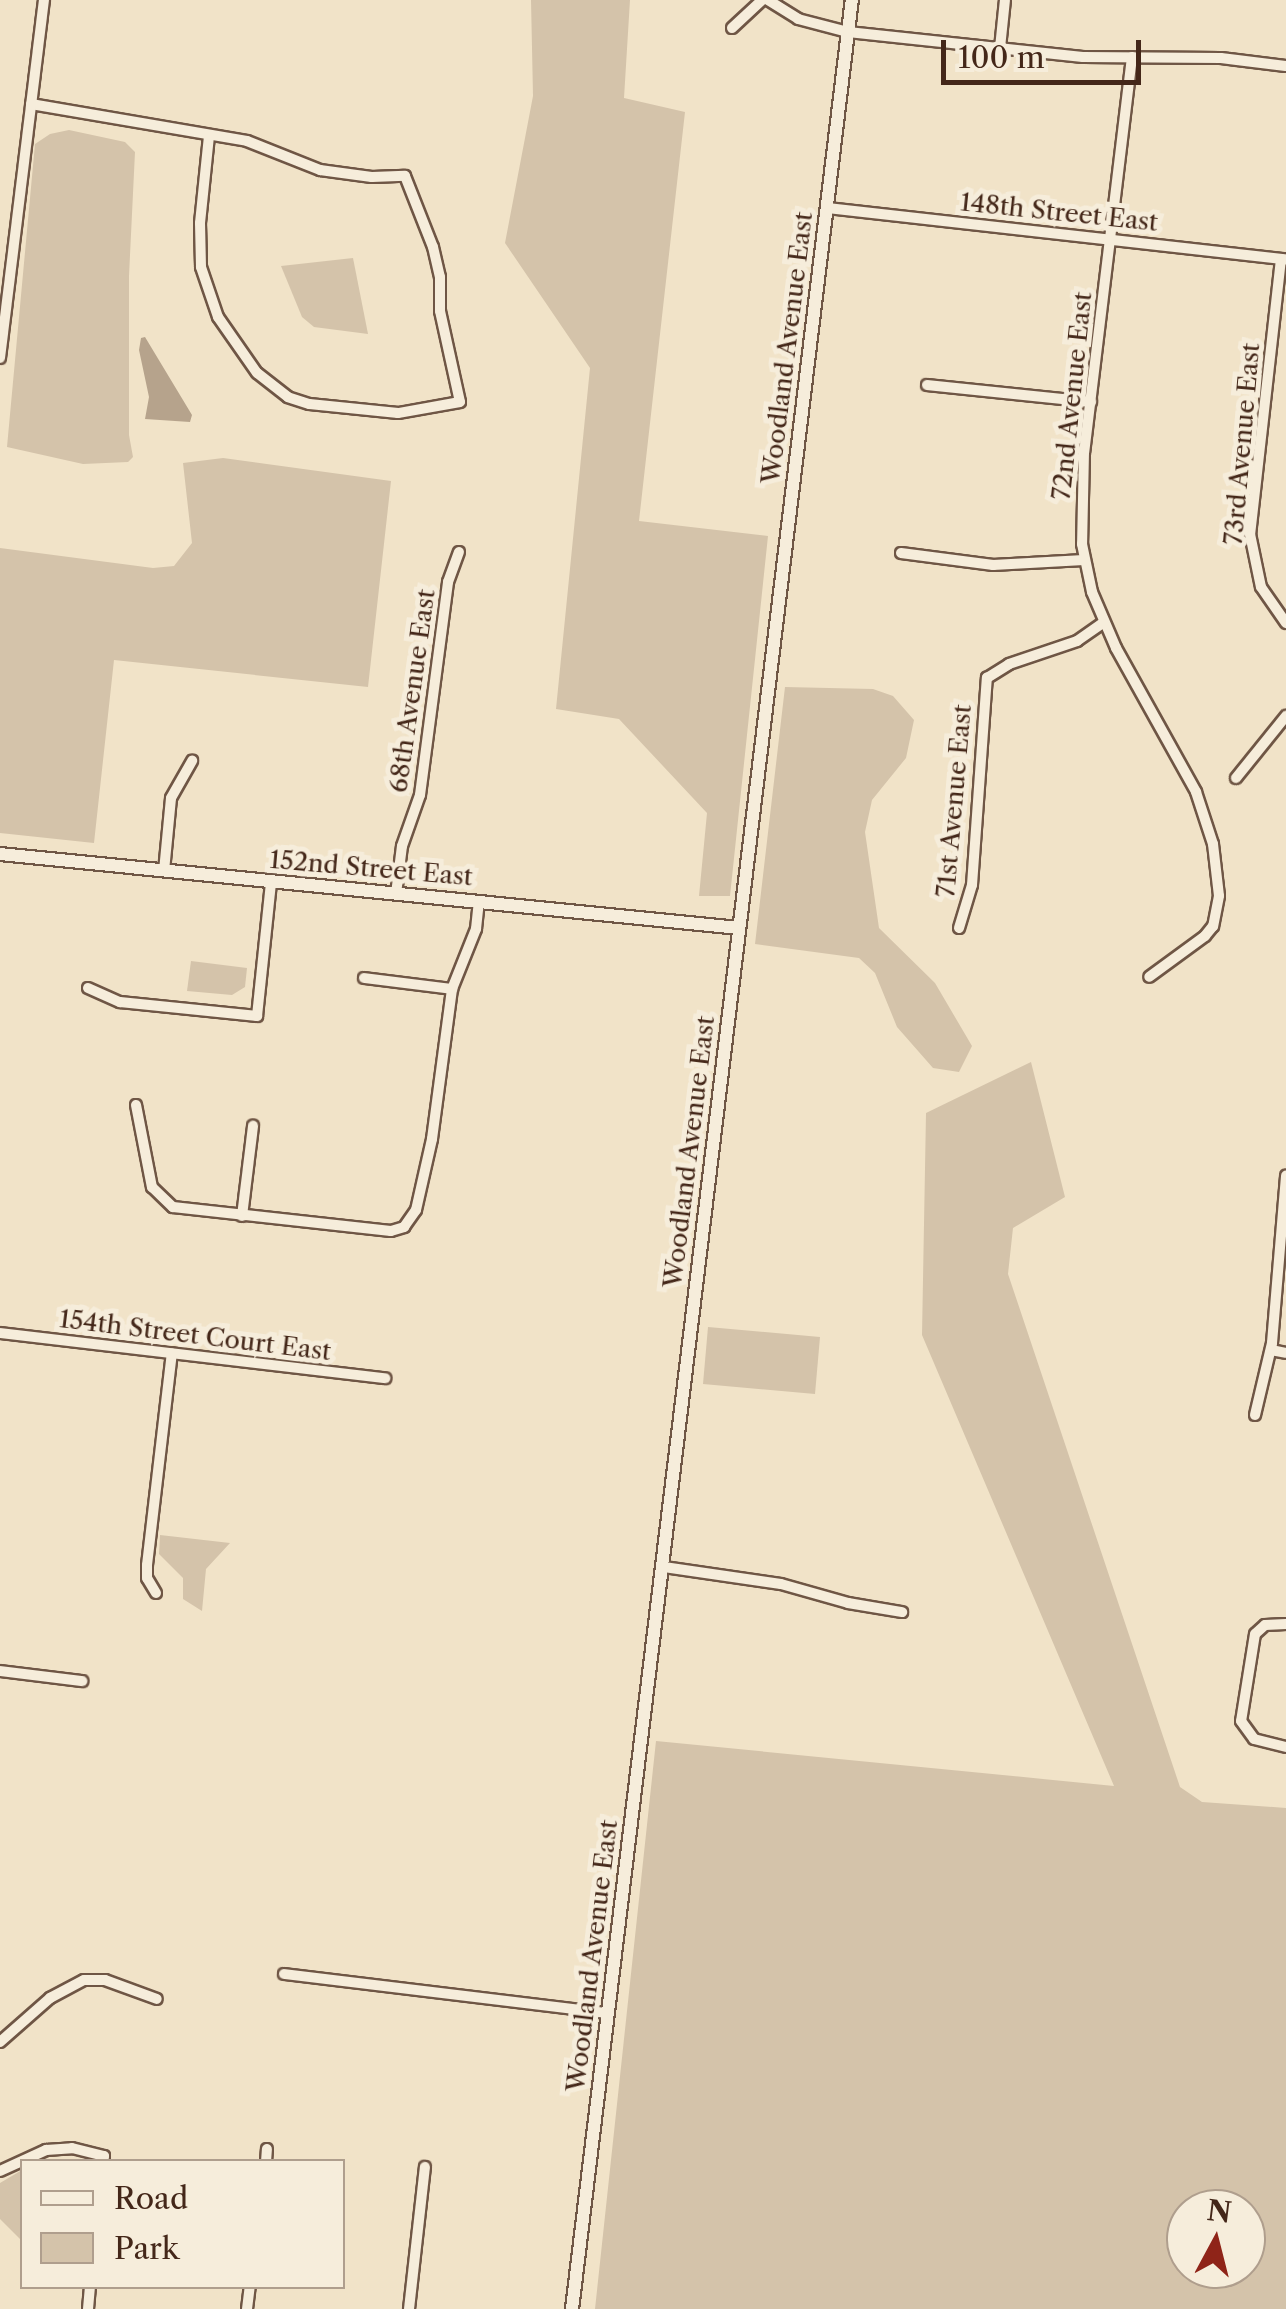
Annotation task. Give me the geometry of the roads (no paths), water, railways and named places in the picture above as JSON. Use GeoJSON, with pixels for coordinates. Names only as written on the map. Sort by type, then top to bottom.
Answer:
{"type":"FeatureCollection","features":[{"type":"Feature","properties":{"kind":"street"},"geometry":{"type":"LineString","coordinates":[[0,358],[44,0]]}},
{"type":"Feature","properties":{"kind":"street"},"geometry":{"type":"LineString","coordinates":[[732,28],[765,0],[798,19],[848,32],[1000,48],[1132,57],[1221,58],[1286,66]]}},
{"type":"Feature","properties":{"kind":"street","name":"Woodland Avenue East"},"geometry":{"type":"LineString","coordinates":[[572,2309],[852,0]]}},
{"type":"Feature","properties":{"kind":"street"},"geometry":{"type":"LineString","coordinates":[[1000,48],[1005,0]]}},
{"type":"Feature","properties":{"kind":"street","name":"72nd Avenue East"},"geometry":{"type":"LineString","coordinates":[[1132,57],[1090,402],[1082,490],[1084,560],[1101,624],[1196,792],[1219,876],[1213,926],[1185,954],[1149,977]]}},
{"type":"Feature","properties":{"kind":"street"},"geometry":{"type":"LineString","coordinates":[[31,104],[208,136],[263,146],[320,170],[372,177],[404,176],[434,247],[440,277],[440,311],[460,402],[398,414],[309,404],[288,396],[257,373],[218,317],[201,267],[200,223],[208,136]]}},
{"type":"Feature","properties":{"kind":"street","name":"148th Street East"},"geometry":{"type":"LineString","coordinates":[[828,208],[1284,259]]}},
{"type":"Feature","properties":{"kind":"street","name":"73rd Avenue East"},"geometry":{"type":"LineString","coordinates":[[1284,259],[1250,534],[1261,588],[1286,622]]}},
{"type":"Feature","properties":{"kind":"street"},"geometry":{"type":"LineString","coordinates":[[927,385],[1090,402]]}},
{"type":"Feature","properties":{"kind":"street","name":"68th Avenue East"},"geometry":{"type":"LineString","coordinates":[[396,894],[402,846],[420,794],[448,582],[459,552]]}},
{"type":"Feature","properties":{"kind":"street"},"geometry":{"type":"LineString","coordinates":[[901,553],[993,565],[1084,560]]}},
{"type":"Feature","properties":{"kind":"street","name":"71st Avenue East"},"geometry":{"type":"LineString","coordinates":[[959,928],[972,885],[988,678],[1009,664],[1077,641],[1101,624]]}},
{"type":"Feature","properties":{"kind":"street"},"geometry":{"type":"LineString","coordinates":[[1236,778],[1286,716]]}},
{"type":"Feature","properties":{"kind":"street"},"geometry":{"type":"LineString","coordinates":[[164,871],[172,798],[192,762]]}},
{"type":"Feature","properties":{"kind":"street","name":"152nd Street East"},"geometry":{"type":"LineString","coordinates":[[0,854],[738,928]]}},
{"type":"Feature","properties":{"kind":"street"},"geometry":{"type":"LineString","coordinates":[[88,988],[120,1002],[256,1016],[271,882]]}},
{"type":"Feature","properties":{"kind":"street"},"geometry":{"type":"LineString","coordinates":[[136,1106],[145,1168],[162,1198],[173,1206],[391,1231],[410,1220],[432,1139],[452,989],[476,928],[480,901]]}},
{"type":"Feature","properties":{"kind":"street"},"geometry":{"type":"LineString","coordinates":[[364,978],[452,989]]}},
{"type":"Feature","properties":{"kind":"street"},"geometry":{"type":"LineString","coordinates":[[242,1216],[253,1126]]}},
{"type":"Feature","properties":{"kind":"street"},"geometry":{"type":"LineString","coordinates":[[1254,1416],[1271,1350],[1286,1176]]}},
{"type":"Feature","properties":{"kind":"street","name":"154th Street Court East"},"geometry":{"type":"LineString","coordinates":[[0,1333],[385,1378]]}},
{"type":"Feature","properties":{"kind":"street"},"geometry":{"type":"LineString","coordinates":[[1271,1350],[1286,1352]]}},
{"type":"Feature","properties":{"kind":"street"},"geometry":{"type":"LineString","coordinates":[[156,1592],[147,1578],[146,1565],[172,1353]]}},
{"type":"Feature","properties":{"kind":"street"},"geometry":{"type":"LineString","coordinates":[[664,1567],[781,1584],[848,1603],[902,1612]]}},
{"type":"Feature","properties":{"kind":"street"},"geometry":{"type":"LineString","coordinates":[[1286,1624],[1260,1628],[1252,1643],[1241,1721],[1247,1733],[1265,1743],[1286,1747]]}},
{"type":"Feature","properties":{"kind":"street"},"geometry":{"type":"LineString","coordinates":[[0,1671],[82,1681]]}},
{"type":"Feature","properties":{"kind":"street"},"geometry":{"type":"LineString","coordinates":[[284,1974],[608,2013]]}},
{"type":"Feature","properties":{"kind":"street"},"geometry":{"type":"LineString","coordinates":[[0,2042],[50,1998],[84,1980],[105,1980],[157,1999]]}},
{"type":"Feature","properties":{"kind":"street"},"geometry":{"type":"LineString","coordinates":[[26,2159],[46,2150],[72,2148],[103,2159]]}},
{"type":"Feature","properties":{"kind":"street"},"geometry":{"type":"LineString","coordinates":[[266,2159],[267,2149]]}},
{"type":"Feature","properties":{"kind":"street"},"geometry":{"type":"LineString","coordinates":[[409,2309],[426,2168]]}}]}
